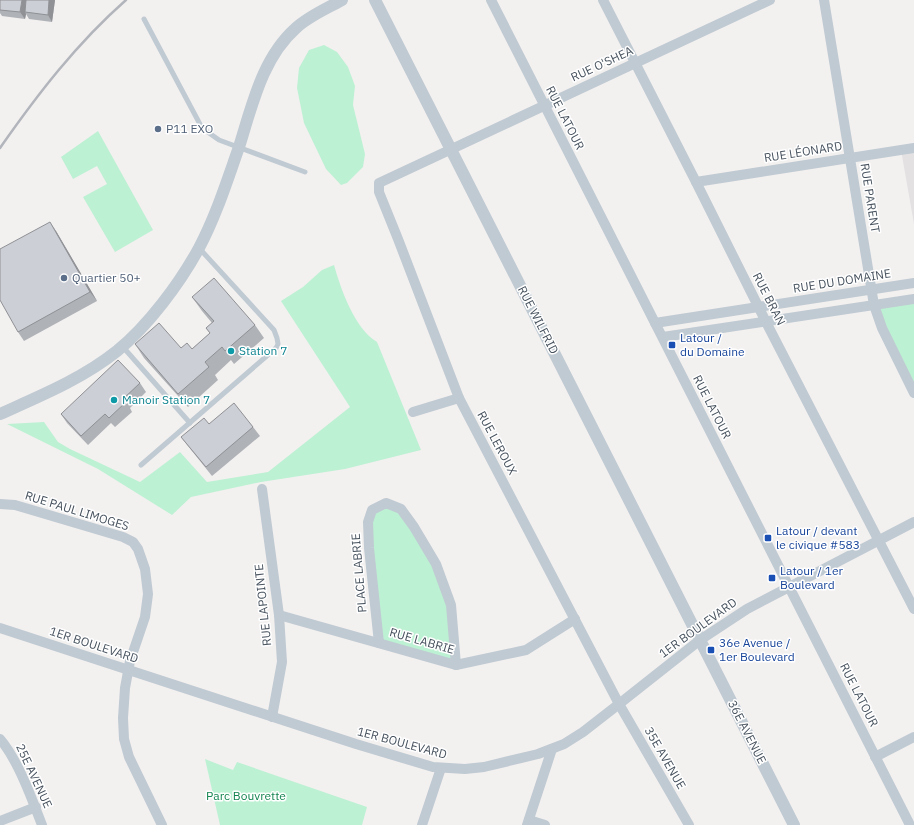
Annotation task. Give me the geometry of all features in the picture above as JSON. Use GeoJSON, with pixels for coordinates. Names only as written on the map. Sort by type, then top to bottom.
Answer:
{"type":"FeatureCollection","features":[{"type":"Feature","properties":{"kind":"street"},"geometry":{"type":"LineString","coordinates":[[0,414],[46,394],[87,372],[122,346],[151,319],[199,248],[219,202],[258,87],[278,48],[295,29],[311,17],[342,0]]}},
{"type":"Feature","properties":{"kind":"street","name":"RUE WILFRID"},"geometry":{"type":"LineString","coordinates":[[375,0],[700,640]]}},
{"type":"Feature","properties":{"kind":"street","name":"RUE LATOUR"},"geometry":{"type":"LineString","coordinates":[[491,0],[910,825]]}},
{"type":"Feature","properties":{"kind":"street","name":"RUE BRAN"},"geometry":{"type":"LineString","coordinates":[[603,0],[696,182],[758,308],[914,608]]}},
{"type":"Feature","properties":{"kind":"street","name":"RUE O'SHEA"},"geometry":{"type":"LineString","coordinates":[[380,183],[770,0]]}},
{"type":"Feature","properties":{"kind":"street","name":"RUE PARENT"},"geometry":{"type":"LineString","coordinates":[[824,0],[851,157],[874,305],[882,328],[914,393]]}},
{"type":"Feature","properties":{"kind":"street","name":"RUE LÉONARD"},"geometry":{"type":"LineString","coordinates":[[696,182],[914,148]]}},
{"type":"Feature","properties":{"kind":"street","name":"RUE LEROUX"},"geometry":{"type":"LineString","coordinates":[[380,183],[379,192],[396,232],[459,398],[619,704]]}},
{"type":"Feature","properties":{"kind":"street","name":"RUE DU DOMAINE"},"geometry":{"type":"LineString","coordinates":[[655,323],[914,283]]}},
{"type":"Feature","properties":{"kind":"street"},"geometry":{"type":"LineString","coordinates":[[663,337],[914,299]]}},
{"type":"Feature","properties":{"kind":"street"},"geometry":{"type":"LineString","coordinates":[[413,412],[459,398]]}},
{"type":"Feature","properties":{"kind":"street","name":"RUE LAPOINTE"},"geometry":{"type":"LineString","coordinates":[[262,489],[279,615],[282,662],[272,717]]}},
{"type":"Feature","properties":{"kind":"street","name":"PLACE LABRIE"},"geometry":{"type":"LineString","coordinates":[[379,643],[369,548],[368,522],[372,510],[386,503],[400,509],[414,527],[436,564],[451,605],[456,665]]}},
{"type":"Feature","properties":{"kind":"street","name":"RUE PAUL LIMOGES"},"geometry":{"type":"LineString","coordinates":[[0,504],[15,505],[122,537],[133,542],[138,549],[145,569],[148,594],[145,617],[125,688],[123,718],[124,739],[129,757],[162,825]]}},
{"type":"Feature","properties":{"kind":"street","name":"1ER BOULEVARD"},"geometry":{"type":"LineString","coordinates":[[0,628],[356,744],[441,768],[465,770],[509,762],[564,744],[583,732],[700,640],[747,608],[914,522]]}},
{"type":"Feature","properties":{"kind":"street","name":"RUE LABRIE"},"geometry":{"type":"LineString","coordinates":[[279,615],[456,665],[526,650],[575,619]]}},
{"type":"Feature","properties":{"kind":"street","name":"36E AVENUE"},"geometry":{"type":"LineString","coordinates":[[700,640],[794,825]]}},
{"type":"Feature","properties":{"kind":"street","name":"35E AVENUE"},"geometry":{"type":"LineString","coordinates":[[619,704],[689,825]]}},
{"type":"Feature","properties":{"kind":"street"},"geometry":{"type":"LineString","coordinates":[[875,757],[914,737]]}},
{"type":"Feature","properties":{"kind":"street","name":"25E AVENUE"},"geometry":{"type":"LineString","coordinates":[[0,739],[11,753],[36,808],[42,825]]}},
{"type":"Feature","properties":{"kind":"street"},"geometry":{"type":"LineString","coordinates":[[545,825],[528,822],[552,749]]}},
{"type":"Feature","properties":{"kind":"street"},"geometry":{"type":"LineString","coordinates":[[422,825],[441,768]]}},
{"type":"Feature","properties":{"kind":"street"},"geometry":{"type":"LineString","coordinates":[[0,821],[36,808]]}},
{"type":"Feature","properties":{"kind":"lane"},"geometry":{"type":"LineString","coordinates":[[144,18],[202,128],[219,140],[305,172]]}},
{"type":"Feature","properties":{"kind":"lane"},"geometry":{"type":"LineString","coordinates":[[141,465],[276,348],[278,344],[274,330],[199,248]]}},
{"type":"Feature","properties":{"kind":"lane"},"geometry":{"type":"LineString","coordinates":[[122,346],[190,423]]}},
{"type":"Feature","properties":{"kind":"shaded area"},"geometry":{"type":"Polygon","coordinates":[[[914,148],[914,224],[901,150],[914,148]]]}},
{"type":"Feature","properties":{"kind":"green space"},"geometry":{"type":"Polygon","coordinates":[[[324,45],[337,52],[348,67],[355,86],[353,105],[365,154],[363,167],[347,183],[341,185],[326,169],[304,123],[297,88],[299,68],[309,50],[324,45]]]}},
{"type":"Feature","properties":{"kind":"green space"},"geometry":{"type":"Polygon","coordinates":[[[98,131],[153,230],[115,252],[83,197],[107,184],[97,166],[73,179],[61,157],[98,131]]]}},
{"type":"Feature","properties":{"kind":"green space"},"geometry":{"type":"Polygon","coordinates":[[[334,265],[340,285],[355,318],[369,336],[377,342],[421,450],[345,469],[261,482],[191,497],[172,515],[98,469],[7,424],[44,422],[58,442],[140,482],[180,452],[207,482],[268,472],[350,407],[281,301],[303,287],[322,270],[334,265]]]}},
{"type":"Feature","properties":{"kind":"green space"},"geometry":{"type":"Polygon","coordinates":[[[914,299],[914,388],[874,305],[914,299]]]}},
{"type":"Feature","properties":{"kind":"green space"},"geometry":{"type":"Polygon","coordinates":[[[386,503],[414,527],[451,605],[456,665],[379,643],[369,548],[372,510],[386,503]]]}},
{"type":"Feature","properties":{"kind":"green space","name":"Parc Bouvrette"},"geometry":{"type":"Polygon","coordinates":[[[205,759],[233,770],[237,762],[367,807],[362,825],[220,825],[205,759]]]}},
{"type":"Feature","properties":{"kind":"building"},"geometry":{"type":"Polygon","coordinates":[[[0,0],[22,0],[20,12],[0,10],[0,0]]]}},
{"type":"Feature","properties":{"kind":"building"},"geometry":{"type":"Polygon","coordinates":[[[26,0],[49,0],[48,15],[25,12],[26,0]]]}},
{"type":"Feature","properties":{"kind":"building"},"geometry":{"type":"Polygon","coordinates":[[[50,222],[90,292],[18,332],[0,300],[0,249],[50,222]]]}},
{"type":"Feature","properties":{"kind":"building","name":"Station 7"},"geometry":{"type":"Polygon","coordinates":[[[214,278],[255,325],[225,351],[222,347],[205,362],[209,367],[178,394],[135,344],[159,323],[181,348],[187,343],[192,349],[210,333],[206,328],[214,321],[192,297],[214,278]]]}},
{"type":"Feature","properties":{"kind":"building","name":"Manoir Station 7"},"geometry":{"type":"Polygon","coordinates":[[[118,360],[140,383],[123,399],[126,402],[109,418],[105,414],[81,436],[61,414],[118,360]]]}},
{"type":"Feature","properties":{"kind":"building"},"geometry":{"type":"Polygon","coordinates":[[[234,403],[253,427],[206,467],[181,437],[204,418],[209,424],[234,403]]]}},
{"type":"Feature","properties":{"kind":"railway"},"geometry":{"type":"LineString","coordinates":[[0,148],[58,70],[91,34],[126,0]]}},
{"type":"Feature","properties":{"kind":"place","name":"P11 EXO"},"geometry":{"type":"Point","coordinates":[158,129]}},
{"type":"Feature","properties":{"kind":"place","name":"Quartier 50+"},"geometry":{"type":"Point","coordinates":[64,278]}},
{"type":"Feature","properties":{"kind":"place","name":"Latour / du Domaine"},"geometry":{"type":"Point","coordinates":[672,345]}},
{"type":"Feature","properties":{"kind":"place","name":"Station 7"},"geometry":{"type":"Point","coordinates":[231,351]}},
{"type":"Feature","properties":{"kind":"place","name":"Manoir Station 7"},"geometry":{"type":"Point","coordinates":[114,400]}},
{"type":"Feature","properties":{"kind":"place","name":"Latour / devant le civique #583"},"geometry":{"type":"Point","coordinates":[768,538]}},
{"type":"Feature","properties":{"kind":"place","name":"Latour / 1er Boulevard"},"geometry":{"type":"Point","coordinates":[772,578]}},
{"type":"Feature","properties":{"kind":"place","name":"36e Avenue / 1er Boulevard"},"geometry":{"type":"Point","coordinates":[711,650]}}]}
